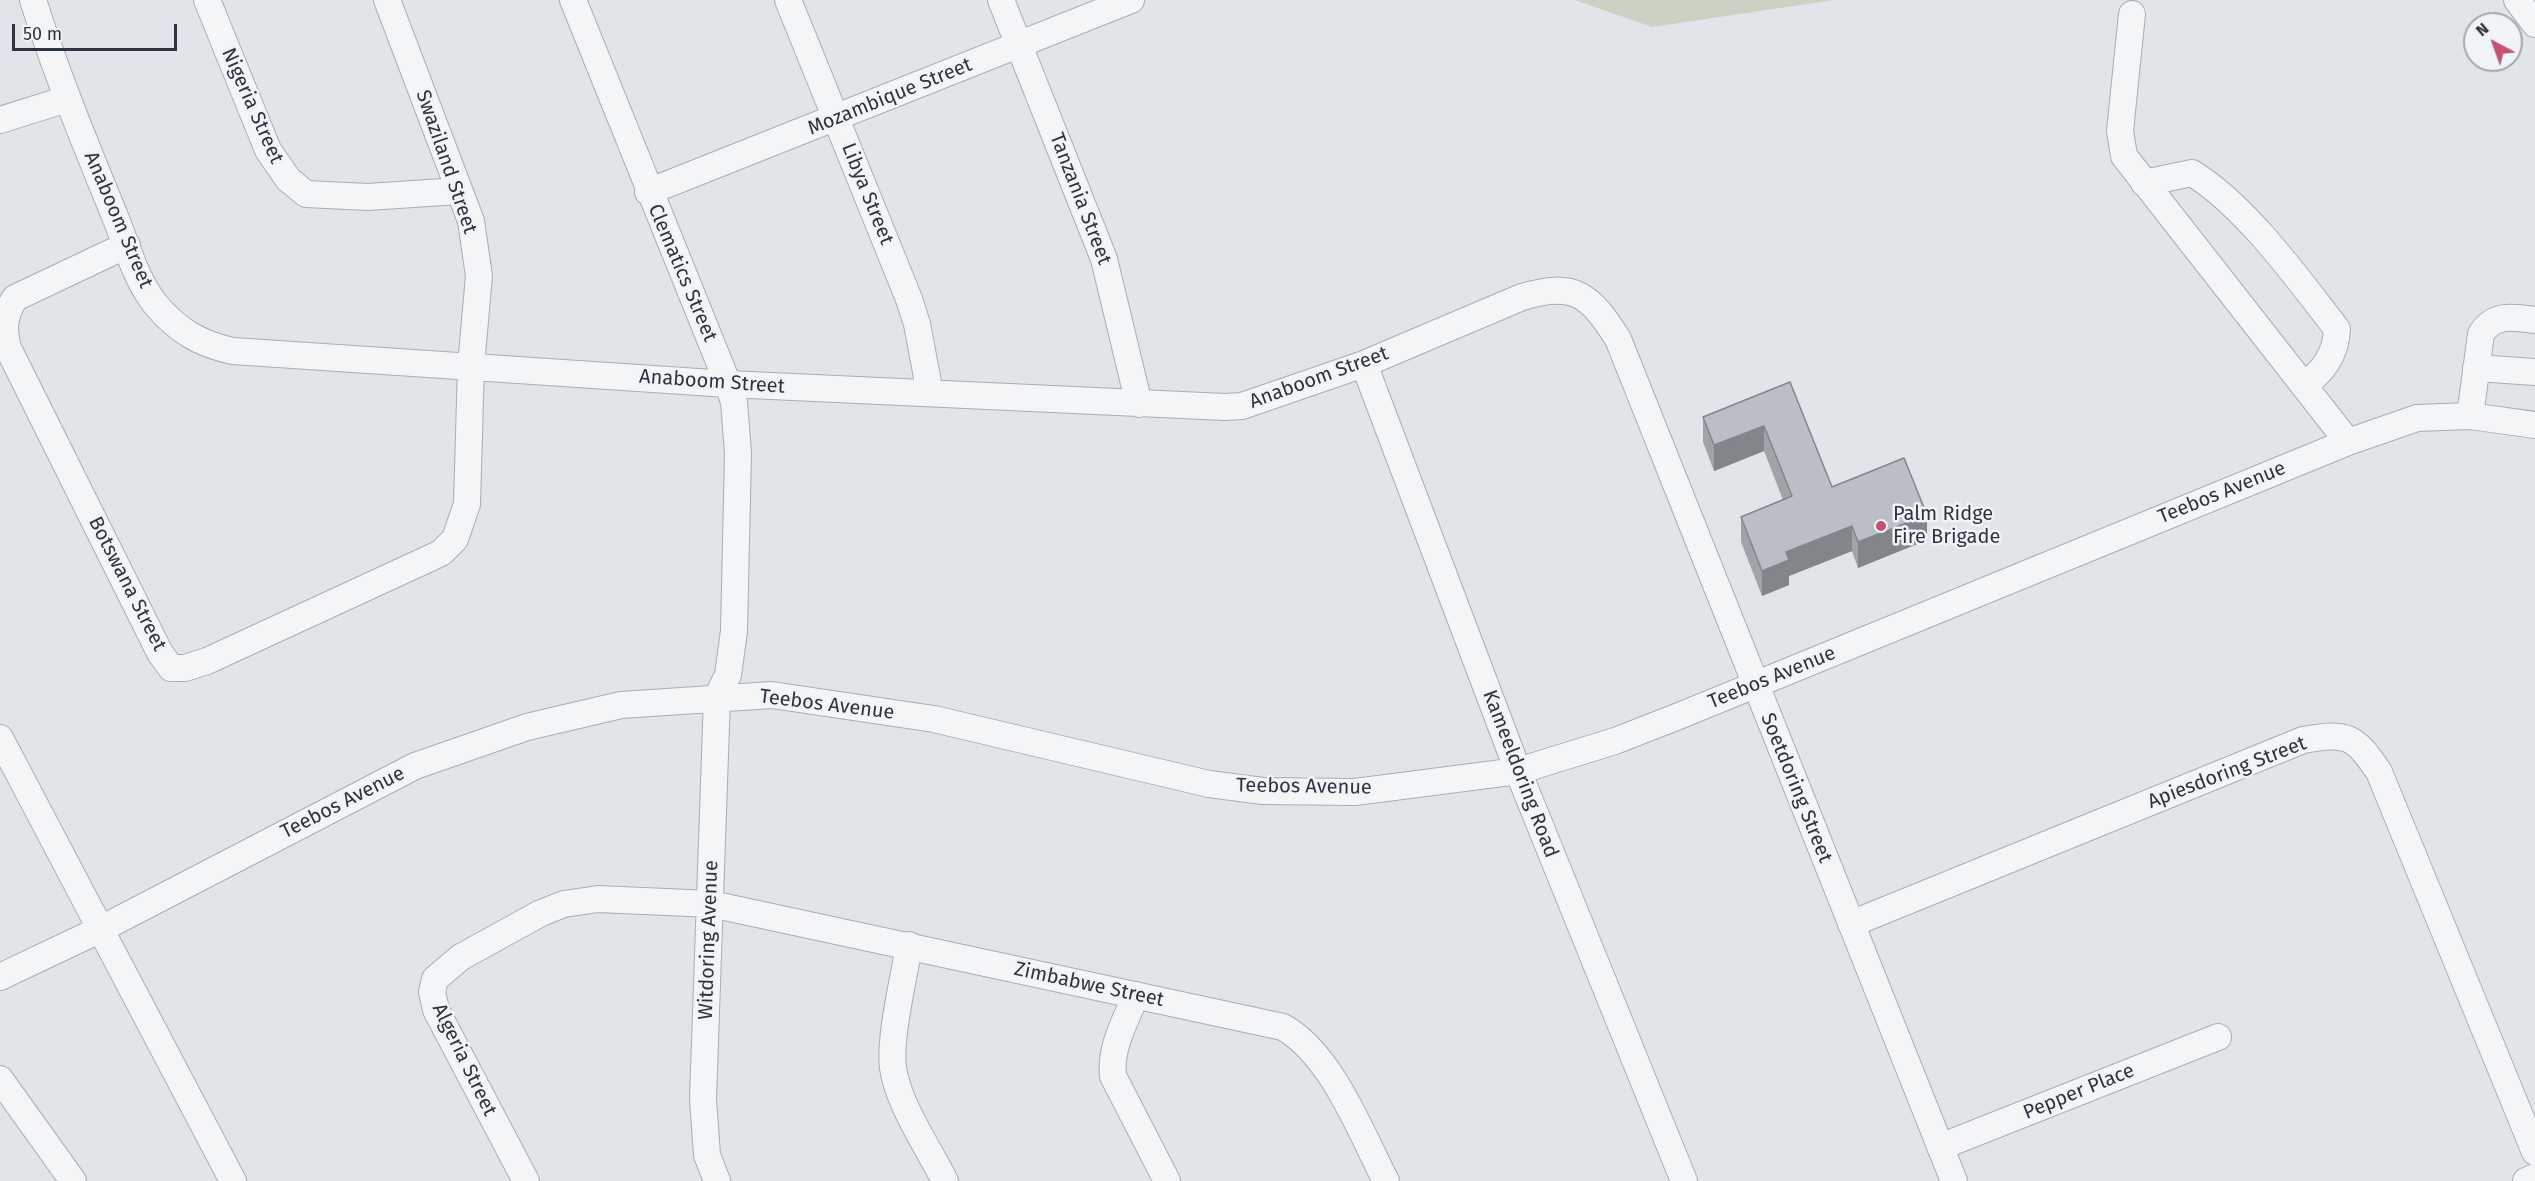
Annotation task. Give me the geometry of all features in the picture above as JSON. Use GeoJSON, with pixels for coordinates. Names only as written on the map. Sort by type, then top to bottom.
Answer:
{"type":"FeatureCollection","features":[{"type":"Feature","properties":{"kind":"street","name":"Anaboom Street"},"geometry":{"type":"LineString","coordinates":[[33,0],[68,99],[138,278],[156,305],[180,328],[206,345],[233,351],[471,365],[728,384],[1139,404],[1242,406],[1364,364],[1542,291],[1564,289],[1576,292],[1589,300]]}},
{"type":"Feature","properties":{"kind":"street","name":"Nigeria Street"},"geometry":{"type":"LineString","coordinates":[[207,0],[268,150],[277,166],[296,188],[306,194],[368,197],[458,191]]}},
{"type":"Feature","properties":{"kind":"street","name":"Swaziland Street"},"geometry":{"type":"LineString","coordinates":[[387,0],[471,221],[479,276],[471,365]]}},
{"type":"Feature","properties":{"kind":"street","name":"Clematics Street"},"geometry":{"type":"LineString","coordinates":[[573,0],[734,402],[738,453],[734,631],[728,675],[717,697]]}},
{"type":"Feature","properties":{"kind":"street","name":"Libya Street"},"geometry":{"type":"LineString","coordinates":[[788,0],[909,299],[917,324],[930,393]]}},
{"type":"Feature","properties":{"kind":"street","name":"Tanzania Street"},"geometry":{"type":"LineString","coordinates":[[1001,0],[1104,259],[1139,404]]}},
{"type":"Feature","properties":{"kind":"street","name":"Mozambique Street"},"geometry":{"type":"LineString","coordinates":[[648,192],[837,119],[1131,0]]}},
{"type":"Feature","properties":{"kind":"street"},"geometry":{"type":"LineString","coordinates":[[2517,0],[2535,24]]}},
{"type":"Feature","properties":{"kind":"street"},"geometry":{"type":"LineString","coordinates":[[2132,14],[2120,144],[2124,156],[2348,442]]}},
{"type":"Feature","properties":{"kind":"street"},"geometry":{"type":"LineString","coordinates":[[0,120],[68,99]]}},
{"type":"Feature","properties":{"kind":"street"},"geometry":{"type":"LineString","coordinates":[[2144,183],[2192,174],[2203,180],[2242,216],[2337,329],[2337,341],[2323,371],[2304,386]]}},
{"type":"Feature","properties":{"kind":"street","name":"Botswana Street"},"geometry":{"type":"LineString","coordinates":[[127,245],[15,298],[7,310],[3,329],[8,348],[160,653],[171,668],[185,668],[207,661],[441,553],[455,538],[467,504],[471,365]]}},
{"type":"Feature","properties":{"kind":"street","name":"Soetdoring Street"},"geometry":{"type":"LineString","coordinates":[[1589,300],[1617,339],[1954,1181]]}},
{"type":"Feature","properties":{"kind":"street"},"geometry":{"type":"LineString","coordinates":[[2470,416],[2481,334],[2486,327],[2504,317],[2535,320]]}},
{"type":"Feature","properties":{"kind":"street","name":"Kameeldoring Road"},"geometry":{"type":"LineString","coordinates":[[1364,364],[1518,771],[1684,1181]]}},
{"type":"Feature","properties":{"kind":"street"},"geometry":{"type":"LineString","coordinates":[[2476,368],[2535,372]]}},
{"type":"Feature","properties":{"kind":"street","name":"Teebos Avenue"},"geometry":{"type":"LineString","coordinates":[[0,977],[99,930],[415,766],[472,744],[527,727],[621,705],[772,695],[934,719],[1209,784],[1263,791],[1355,792],[1518,771],[1615,741],[2348,442],[2417,418],[2470,416],[2535,425]]}},
{"type":"Feature","properties":{"kind":"street","name":"Witdoring Avenue"},"geometry":{"type":"LineString","coordinates":[[717,697],[703,1109],[707,1155],[717,1181]]}},
{"type":"Feature","properties":{"kind":"street","name":"Apiesdoring Street"},"geometry":{"type":"LineString","coordinates":[[1851,924],[2303,740],[2327,736],[2346,737],[2364,749],[2379,772],[2535,1152]]}},
{"type":"Feature","properties":{"kind":"street"},"geometry":{"type":"LineString","coordinates":[[0,738],[233,1181]]}},
{"type":"Feature","properties":{"kind":"street","name":"Algeria Street"},"geometry":{"type":"LineString","coordinates":[[526,1181],[436,1010],[432,992],[435,979],[461,957],[541,913],[564,904],[598,899],[711,904]]}},
{"type":"Feature","properties":{"kind":"street","name":"Zimbabwe Street"},"geometry":{"type":"LineString","coordinates":[[711,904],[1283,1027],[1311,1047],[1325,1067],[1386,1181]]}},
{"type":"Feature","properties":{"kind":"street"},"geometry":{"type":"LineString","coordinates":[[909,945],[893,1050],[893,1068],[906,1104],[945,1181]]}},
{"type":"Feature","properties":{"kind":"street"},"geometry":{"type":"LineString","coordinates":[[1136,995],[1115,1045],[1112,1059],[1113,1076],[1167,1181]]}},
{"type":"Feature","properties":{"kind":"street","name":"Pepper Place"},"geometry":{"type":"LineString","coordinates":[[1940,1148],[2218,1037]]}},
{"type":"Feature","properties":{"kind":"street"},"geometry":{"type":"LineString","coordinates":[[0,1079],[73,1181]]}},
{"type":"Feature","properties":{"kind":"street"},"geometry":{"type":"LineString","coordinates":[[2526,1181],[2535,1177]]}},
{"type":"Feature","properties":{"kind":"green space"},"geometry":{"type":"Polygon","coordinates":[[[1575,0],[1834,0],[1652,27],[1575,0]]]}},
{"type":"Feature","properties":{"kind":"building"},"geometry":{"type":"Polygon","coordinates":[[[1790,382],[1832,487],[1904,458],[1927,515],[1858,542],[1852,526],[1786,552],[1789,560],[1762,571],[1741,517],[1792,496],[1764,426],[1714,445],[1703,417],[1790,382]]]}},
{"type":"Feature","properties":{"kind":"place","name":"Palm Ridge Fire Brigade"},"geometry":{"type":"Point","coordinates":[1881,526]}}]}
